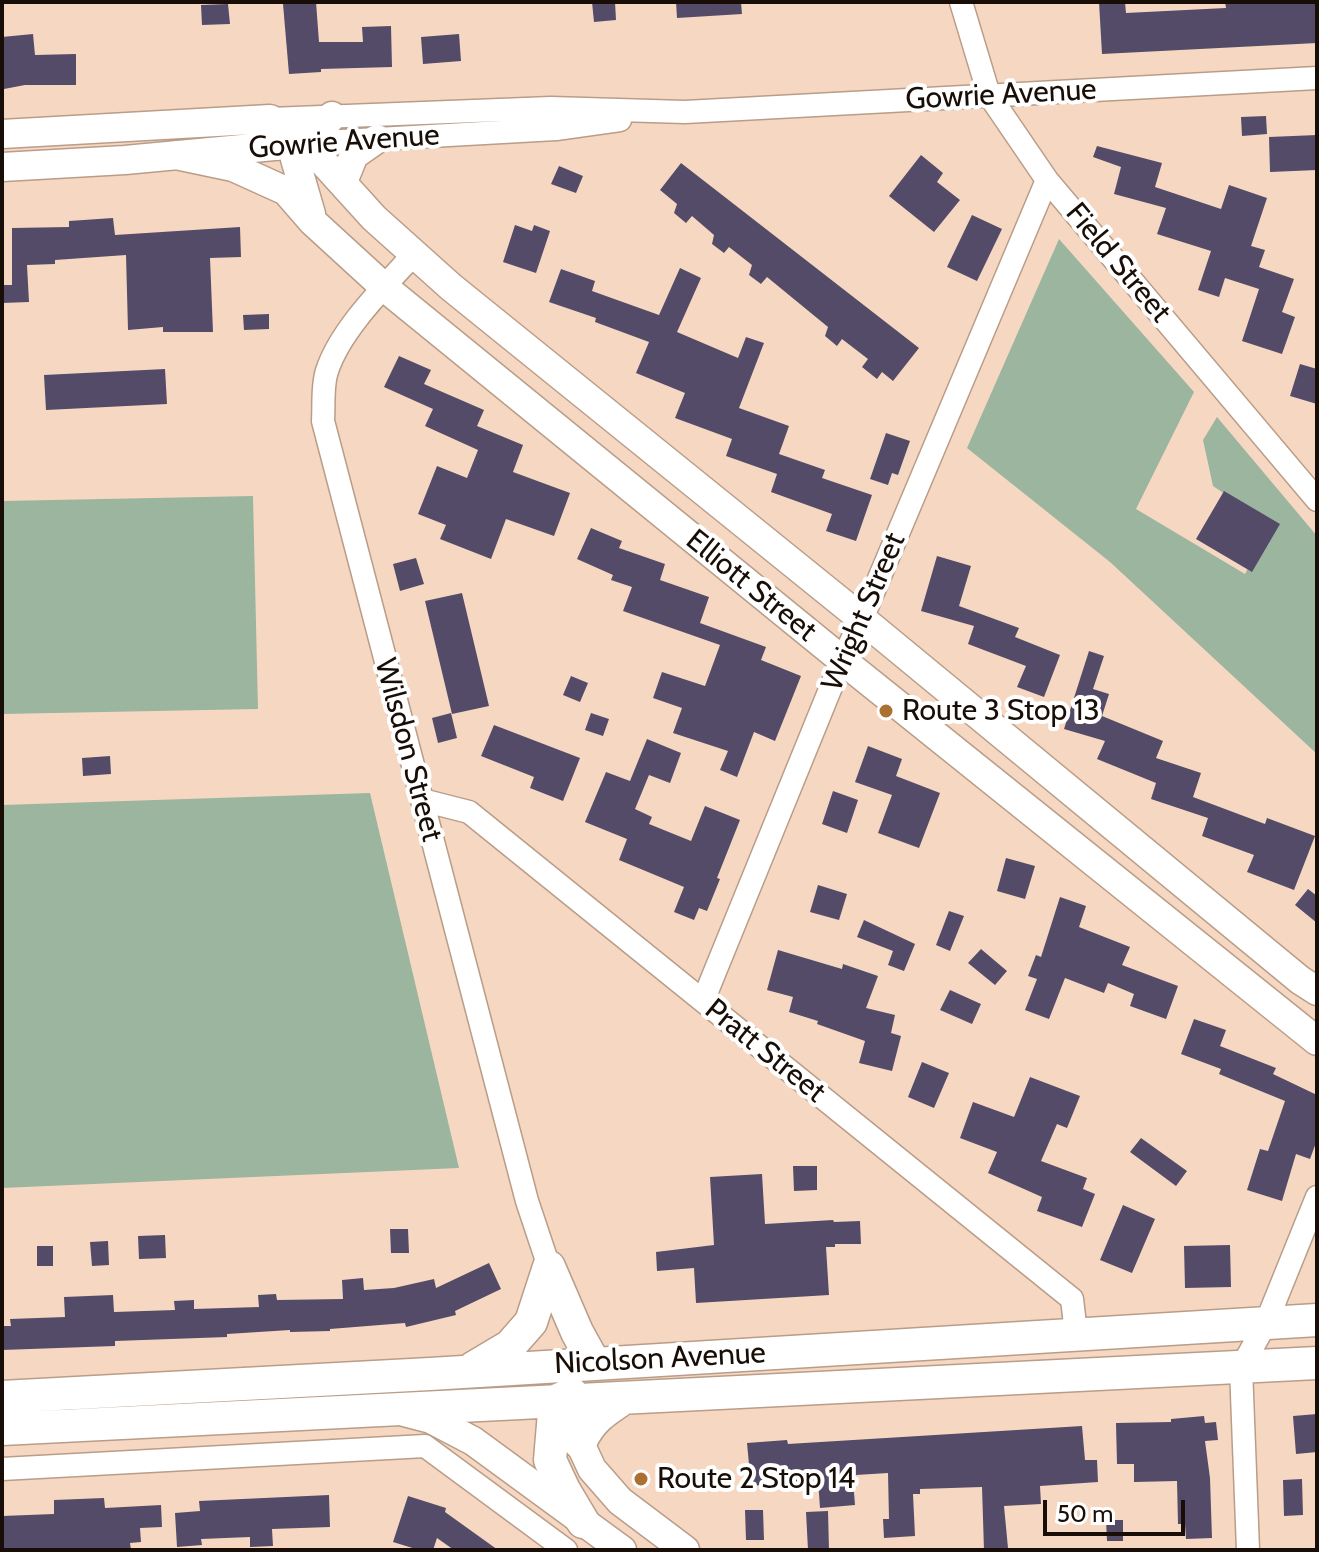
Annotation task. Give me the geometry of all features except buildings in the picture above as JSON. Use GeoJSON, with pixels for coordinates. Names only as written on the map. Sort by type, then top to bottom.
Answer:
{"type":"FeatureCollection","features":[{"type":"Feature","properties":{"kind":"main road"},"geometry":{"type":"LineString","coordinates":[[549,1267],[594,1363]]}},
{"type":"Feature","properties":{"kind":"main road"},"geometry":{"type":"LineString","coordinates":[[467,1372],[510,1346],[531,1322],[549,1267]]}},
{"type":"Feature","properties":{"kind":"main road","name":"Nicolson Avenue"},"geometry":{"type":"LineString","coordinates":[[2,1429],[47,1411],[430,1374],[1317,1320]]}},
{"type":"Feature","properties":{"kind":"main road"},"geometry":{"type":"LineString","coordinates":[[886,1345],[888,1385]]}},
{"type":"Feature","properties":{"kind":"main road"},"geometry":{"type":"LineString","coordinates":[[555,1401],[638,1361]]}},
{"type":"Feature","properties":{"kind":"main road","name":"Nicolson Avenue"},"geometry":{"type":"LineString","coordinates":[[2,1397],[47,1411],[393,1409],[1317,1363]]}},
{"type":"Feature","properties":{"kind":"main road"},"geometry":{"type":"LineString","coordinates":[[430,1374],[469,1383],[524,1382],[555,1401]]}},
{"type":"Feature","properties":{"kind":"main road"},"geometry":{"type":"LineString","coordinates":[[580,1443],[587,1427],[600,1413],[624,1398]]}},
{"type":"Feature","properties":{"kind":"main road"},"geometry":{"type":"LineString","coordinates":[[555,1401],[550,1460],[584,1536]]}},
{"type":"Feature","properties":{"kind":"street","name":"Field Street"},"geometry":{"type":"LineString","coordinates":[[961,2],[989,95],[1047,180],[1317,500]]}},
{"type":"Feature","properties":{"kind":"street","name":"Gowrie Avenue"},"geometry":{"type":"LineString","coordinates":[[2,167],[306,143],[556,129],[685,112],[1317,78]]}},
{"type":"Feature","properties":{"kind":"street","name":"Gowrie Avenue"},"geometry":{"type":"LineString","coordinates":[[2,134],[551,108],[685,112]]}},
{"type":"Feature","properties":{"kind":"street"},"geometry":{"type":"LineString","coordinates":[[313,222],[295,159],[332,116]]}},
{"type":"Feature","properties":{"kind":"street","name":"Elliott Street"},"geometry":{"type":"LineString","coordinates":[[270,119],[306,143],[374,218],[463,297],[1317,991]]}},
{"type":"Feature","properties":{"kind":"street"},"geometry":{"type":"LineString","coordinates":[[343,182],[354,155],[377,139]]}},
{"type":"Feature","properties":{"kind":"street","name":"Elliott Street"},"geometry":{"type":"LineString","coordinates":[[176,155],[233,167],[286,191],[313,222],[384,287],[1317,1041]]}},
{"type":"Feature","properties":{"kind":"street","name":"Wright Street"},"geometry":{"type":"LineString","coordinates":[[703,1001],[842,660],[1047,180]]}},
{"type":"Feature","properties":{"kind":"street","name":"Wilsdon Street"},"geometry":{"type":"LineString","coordinates":[[414,254],[344,338],[326,372],[323,421],[527,1201],[549,1267]]}},
{"type":"Feature","properties":{"kind":"street","name":"Pratt Street"},"geometry":{"type":"LineString","coordinates":[[422,800],[469,812],[1072,1299],[1076,1333]]}},
{"type":"Feature","properties":{"kind":"street"},"geometry":{"type":"LineString","coordinates":[[1248,1550],[1241,1368],[1266,1323],[1317,1197]]}},
{"type":"Feature","properties":{"kind":"street"},"geometry":{"type":"LineString","coordinates":[[555,1401],[592,1469],[620,1501],[685,1550]]}},
{"type":"Feature","properties":{"kind":"street"},"geometry":{"type":"LineString","coordinates":[[393,1409],[431,1419],[473,1441],[584,1536],[622,1550]]}},
{"type":"Feature","properties":{"kind":"street"},"geometry":{"type":"LineString","coordinates":[[2,1469],[425,1446],[566,1550]]}},
{"type":"Feature","properties":{"kind":"green space"},"geometry":{"type":"Polygon","coordinates":[[[1059,239],[1194,392],[1136,509],[1245,574],[1270,524],[1213,486],[1203,440],[1217,417],[1317,536],[1317,754],[1110,562],[967,448],[1059,239]]]}},
{"type":"Feature","properties":{"kind":"green space"},"geometry":{"type":"Polygon","coordinates":[[[253,496],[258,709],[2,714],[2,501],[253,496]]]}},
{"type":"Feature","properties":{"kind":"green space"},"geometry":{"type":"Polygon","coordinates":[[[370,793],[459,1168],[2,1188],[2,805],[370,793]]]}},
{"type":"Feature","properties":{"kind":"place","name":"Route 3 Stop 13"},"geometry":{"type":"Point","coordinates":[886,711]}},
{"type":"Feature","properties":{"kind":"place","name":"Route 2 Stop 14"},"geometry":{"type":"Point","coordinates":[641,1479]}}]}
